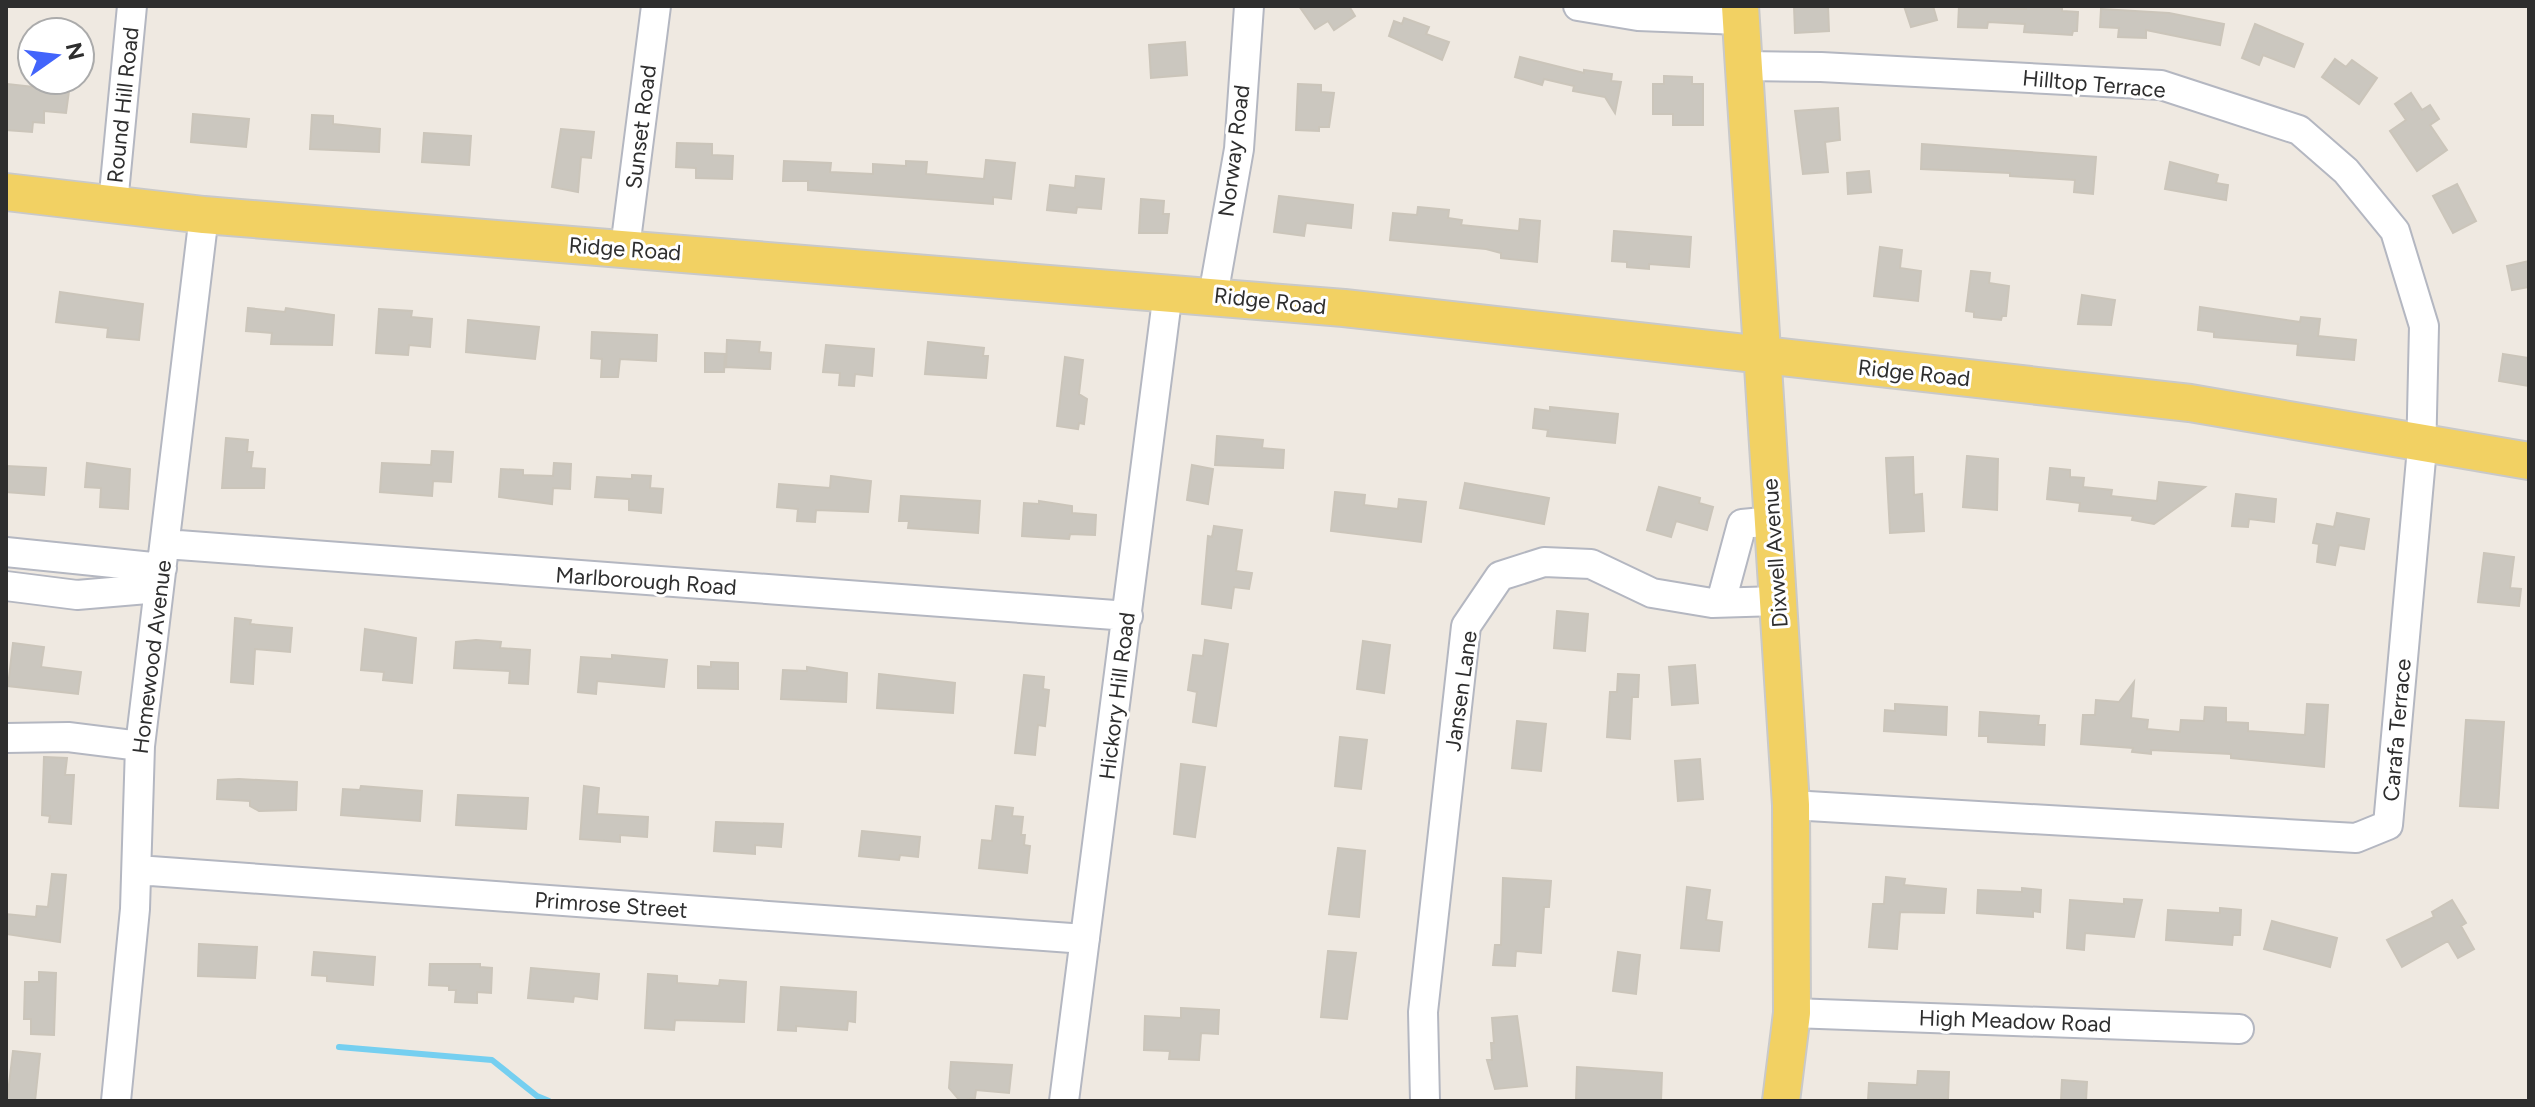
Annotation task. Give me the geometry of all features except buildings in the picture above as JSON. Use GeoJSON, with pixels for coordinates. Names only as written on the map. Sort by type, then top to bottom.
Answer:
{"type":"FeatureCollection","features":[{"type":"Feature","properties":{"kind":"main road","name":"Dixwell Avenue"},"geometry":{"type":"LineString","coordinates":[[1740,13],[1791,805],[1792,1013],[1781,1101]]}},
{"type":"Feature","properties":{"kind":"main road","name":"Ridge Road"},"geometry":{"type":"LineString","coordinates":[[6,192],[204,215],[1213,296],[2174,401],[2421,440],[2529,461]]}},
{"type":"Feature","properties":{"kind":"street","name":"Round Hill Road"},"geometry":{"type":"LineString","coordinates":[[113,204],[132,6]]}},
{"type":"Feature","properties":{"kind":"street","name":"Sunset Road"},"geometry":{"type":"LineString","coordinates":[[625,248],[656,6]]}},
{"type":"Feature","properties":{"kind":"street","name":"Norway Road"},"geometry":{"type":"LineString","coordinates":[[1213,296],[1239,149],[1249,6]]}},
{"type":"Feature","properties":{"kind":"street"},"geometry":{"type":"LineString","coordinates":[[1578,6],[1638,16],[1740,13]]}},
{"type":"Feature","properties":{"kind":"street","name":"Hilltop Terrace"},"geometry":{"type":"LineString","coordinates":[[1744,66],[1821,67],[2161,85],[2299,130],[2346,171],[2395,231]]}},
{"type":"Feature","properties":{"kind":"street","name":"Homewood Avenue"},"geometry":{"type":"LineString","coordinates":[[116,1101],[137,870],[140,746],[204,215]]}},
{"type":"Feature","properties":{"kind":"street","name":"Carafa Terrace"},"geometry":{"type":"LineString","coordinates":[[1791,805],[2356,838],[2388,825],[2421,440],[2424,326],[2395,231]]}},
{"type":"Feature","properties":{"kind":"street","name":"Hickory Hill Road"},"geometry":{"type":"LineString","coordinates":[[1065,1101],[1168,292]]}},
{"type":"Feature","properties":{"kind":"street"},"geometry":{"type":"LineString","coordinates":[[1721,602],[1742,524],[1773,521]]}},
{"type":"Feature","properties":{"kind":"street","name":"Marlborough Road"},"geometry":{"type":"LineString","coordinates":[[6,552],[162,566],[1128,616]]}},
{"type":"Feature","properties":{"kind":"street","name":"Jansen Lane"},"geometry":{"type":"LineString","coordinates":[[1425,1101],[1423,1012],[1466,626],[1500,576],[1544,562],[1591,564],[1652,593],[1721,602],[1778,601]]}},
{"type":"Feature","properties":{"kind":"street","name":"Marlborough Road"},"geometry":{"type":"LineString","coordinates":[[6,586],[77,595],[162,566]]}},
{"type":"Feature","properties":{"kind":"street"},"geometry":{"type":"LineString","coordinates":[[6,738],[68,737],[140,746]]}},
{"type":"Feature","properties":{"kind":"street","name":"Primrose Street"},"geometry":{"type":"LineString","coordinates":[[137,870],[1085,939]]}},
{"type":"Feature","properties":{"kind":"street","name":"High Meadow Road"},"geometry":{"type":"LineString","coordinates":[[1792,1013],[2239,1029]]}},
{"type":"Feature","properties":{"kind":"waterway"},"geometry":{"type":"LineString","coordinates":[[339,1047],[492,1060],[537,1096],[549,1101]]}}]}
